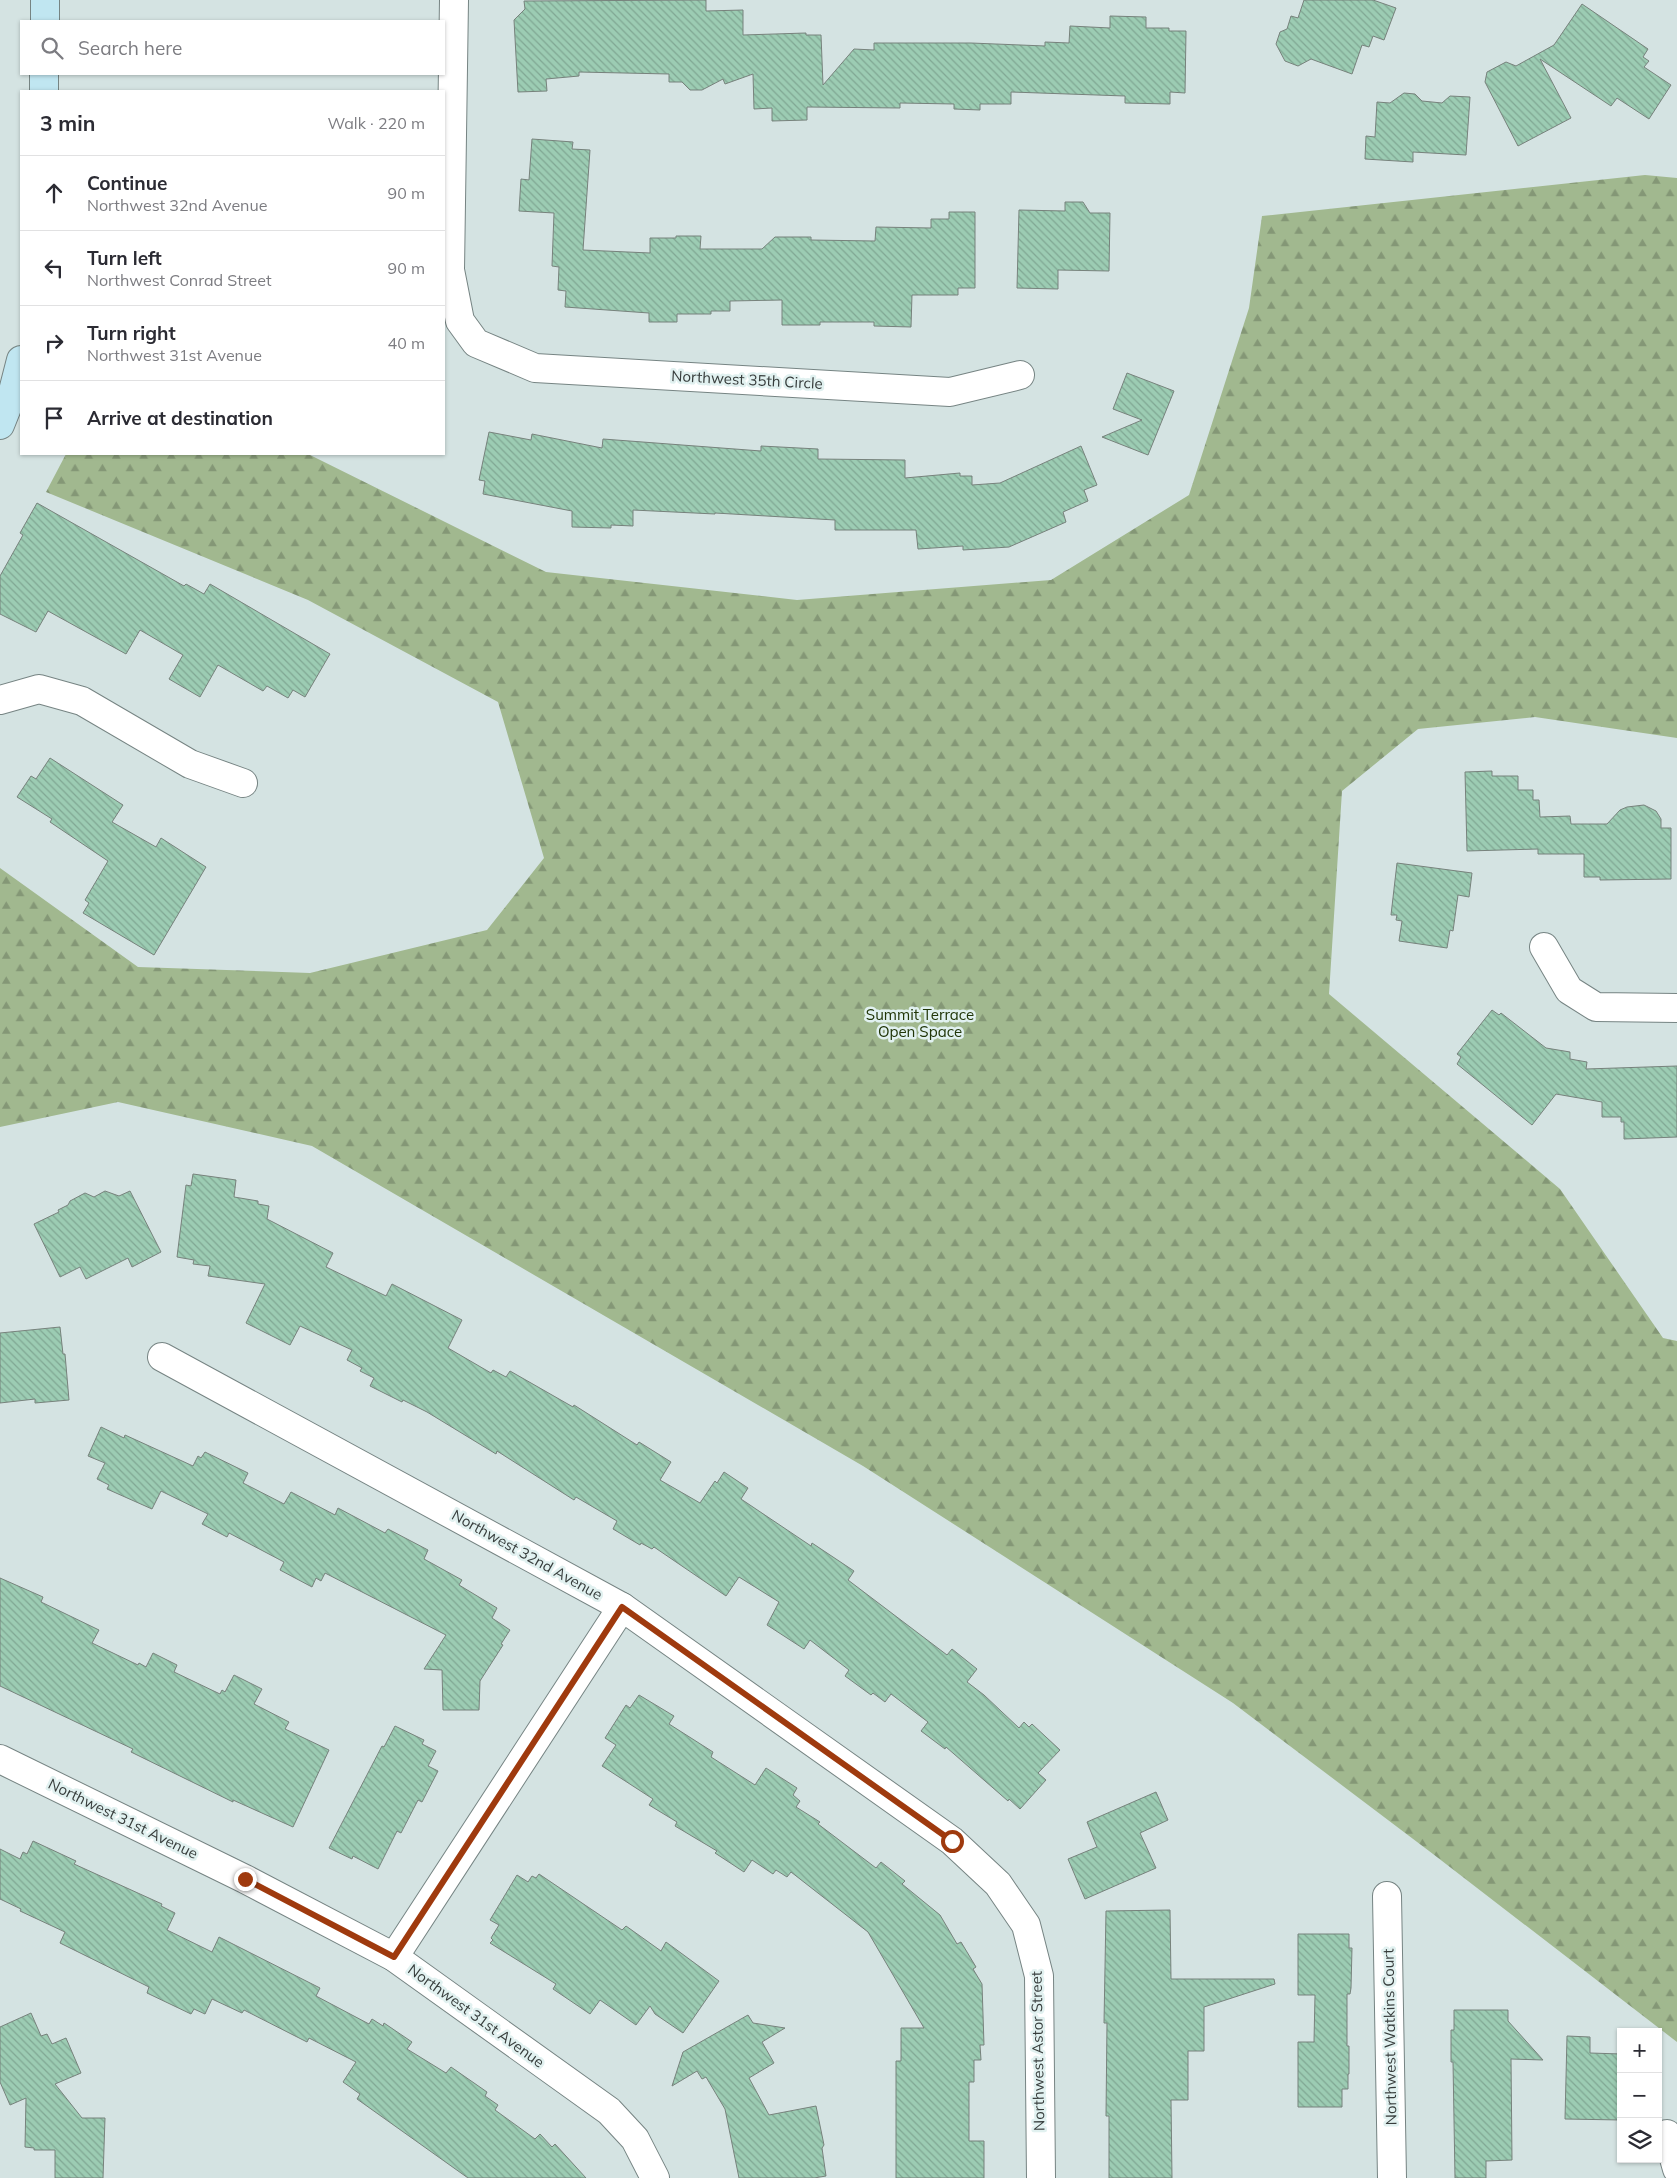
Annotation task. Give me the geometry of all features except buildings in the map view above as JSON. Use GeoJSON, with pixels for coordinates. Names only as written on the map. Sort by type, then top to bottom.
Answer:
{"type":"FeatureCollection","features":[{"type":"Feature","properties":{"kind":"street"},"geometry":{"type":"LineString","coordinates":[[45,0],[45,20]]}},
{"type":"Feature","properties":{"kind":"street","name":"Northwest 35th Circle"},"geometry":{"type":"LineString","coordinates":[[454,0],[450,270],[460,322],[476,342],[535,368],[950,392],[1020,375]]}},
{"type":"Feature","properties":{"kind":"street"},"geometry":{"type":"LineString","coordinates":[[44,75],[44,90]]}},
{"type":"Feature","properties":{"kind":"street"},"geometry":{"type":"LineString","coordinates":[[0,425],[12,395],[20,364]]}},
{"type":"Feature","properties":{"kind":"street"},"geometry":{"type":"LineString","coordinates":[[0,700],[39,689],[82,700],[190,764],[243,783]]}},
{"type":"Feature","properties":{"kind":"street"},"geometry":{"type":"LineString","coordinates":[[1544,947],[1569,990],[1596,1007],[1677,1008]]}},
{"type":"Feature","properties":{"kind":"street","name":"Northwest 32nd Avenue"},"geometry":{"type":"LineString","coordinates":[[162,1357],[622,1607],[952,1841],[998,1884],[1026,1925]]}},
{"type":"Feature","properties":{"kind":"street"},"geometry":{"type":"LineString","coordinates":[[394,1957],[622,1607]]}},
{"type":"Feature","properties":{"kind":"street","name":"Northwest 31st Avenue"},"geometry":{"type":"LineString","coordinates":[[0,1759],[245,1879],[394,1957],[609,2111],[635,2139],[655,2176]]}},
{"type":"Feature","properties":{"kind":"street","name":"Northwest Watkins Court"},"geometry":{"type":"LineString","coordinates":[[1387,1896],[1392,2178]]}},
{"type":"Feature","properties":{"kind":"street","name":"Northwest Astor Street"},"geometry":{"type":"LineString","coordinates":[[1026,1925],[1039,1976],[1040,2178]]}},
{"type":"Feature","properties":{"kind":"street"},"geometry":{"type":"LineString","coordinates":[[1667,2134],[1677,2169]]}},
{"type":"Feature","properties":{"kind":"green space","name":"Summit Terrace Open Space"},"geometry":{"type":"Polygon","coordinates":[[[1645,175],[1677,178],[1677,738],[1535,717],[1418,729],[1342,791],[1329,994],[1560,1189],[1663,1338],[1677,1341],[1677,2042],[1662,2030],[1662,2028],[1659,2028],[1233,1703],[863,1466],[312,1146],[118,1102],[0,1127],[0,868],[138,967],[310,973],[487,930],[544,858],[498,702],[308,600],[46,492],[65,455],[310,455],[546,572],[797,600],[1051,580],[1189,495],[1249,308],[1262,216],[1645,175]]]}},
{"type":"Feature","properties":{"kind":"route"},"geometry":{"type":"LineString","coordinates":[[245,1879],[394,1957],[622,1607],[952,1841]]}}]}
